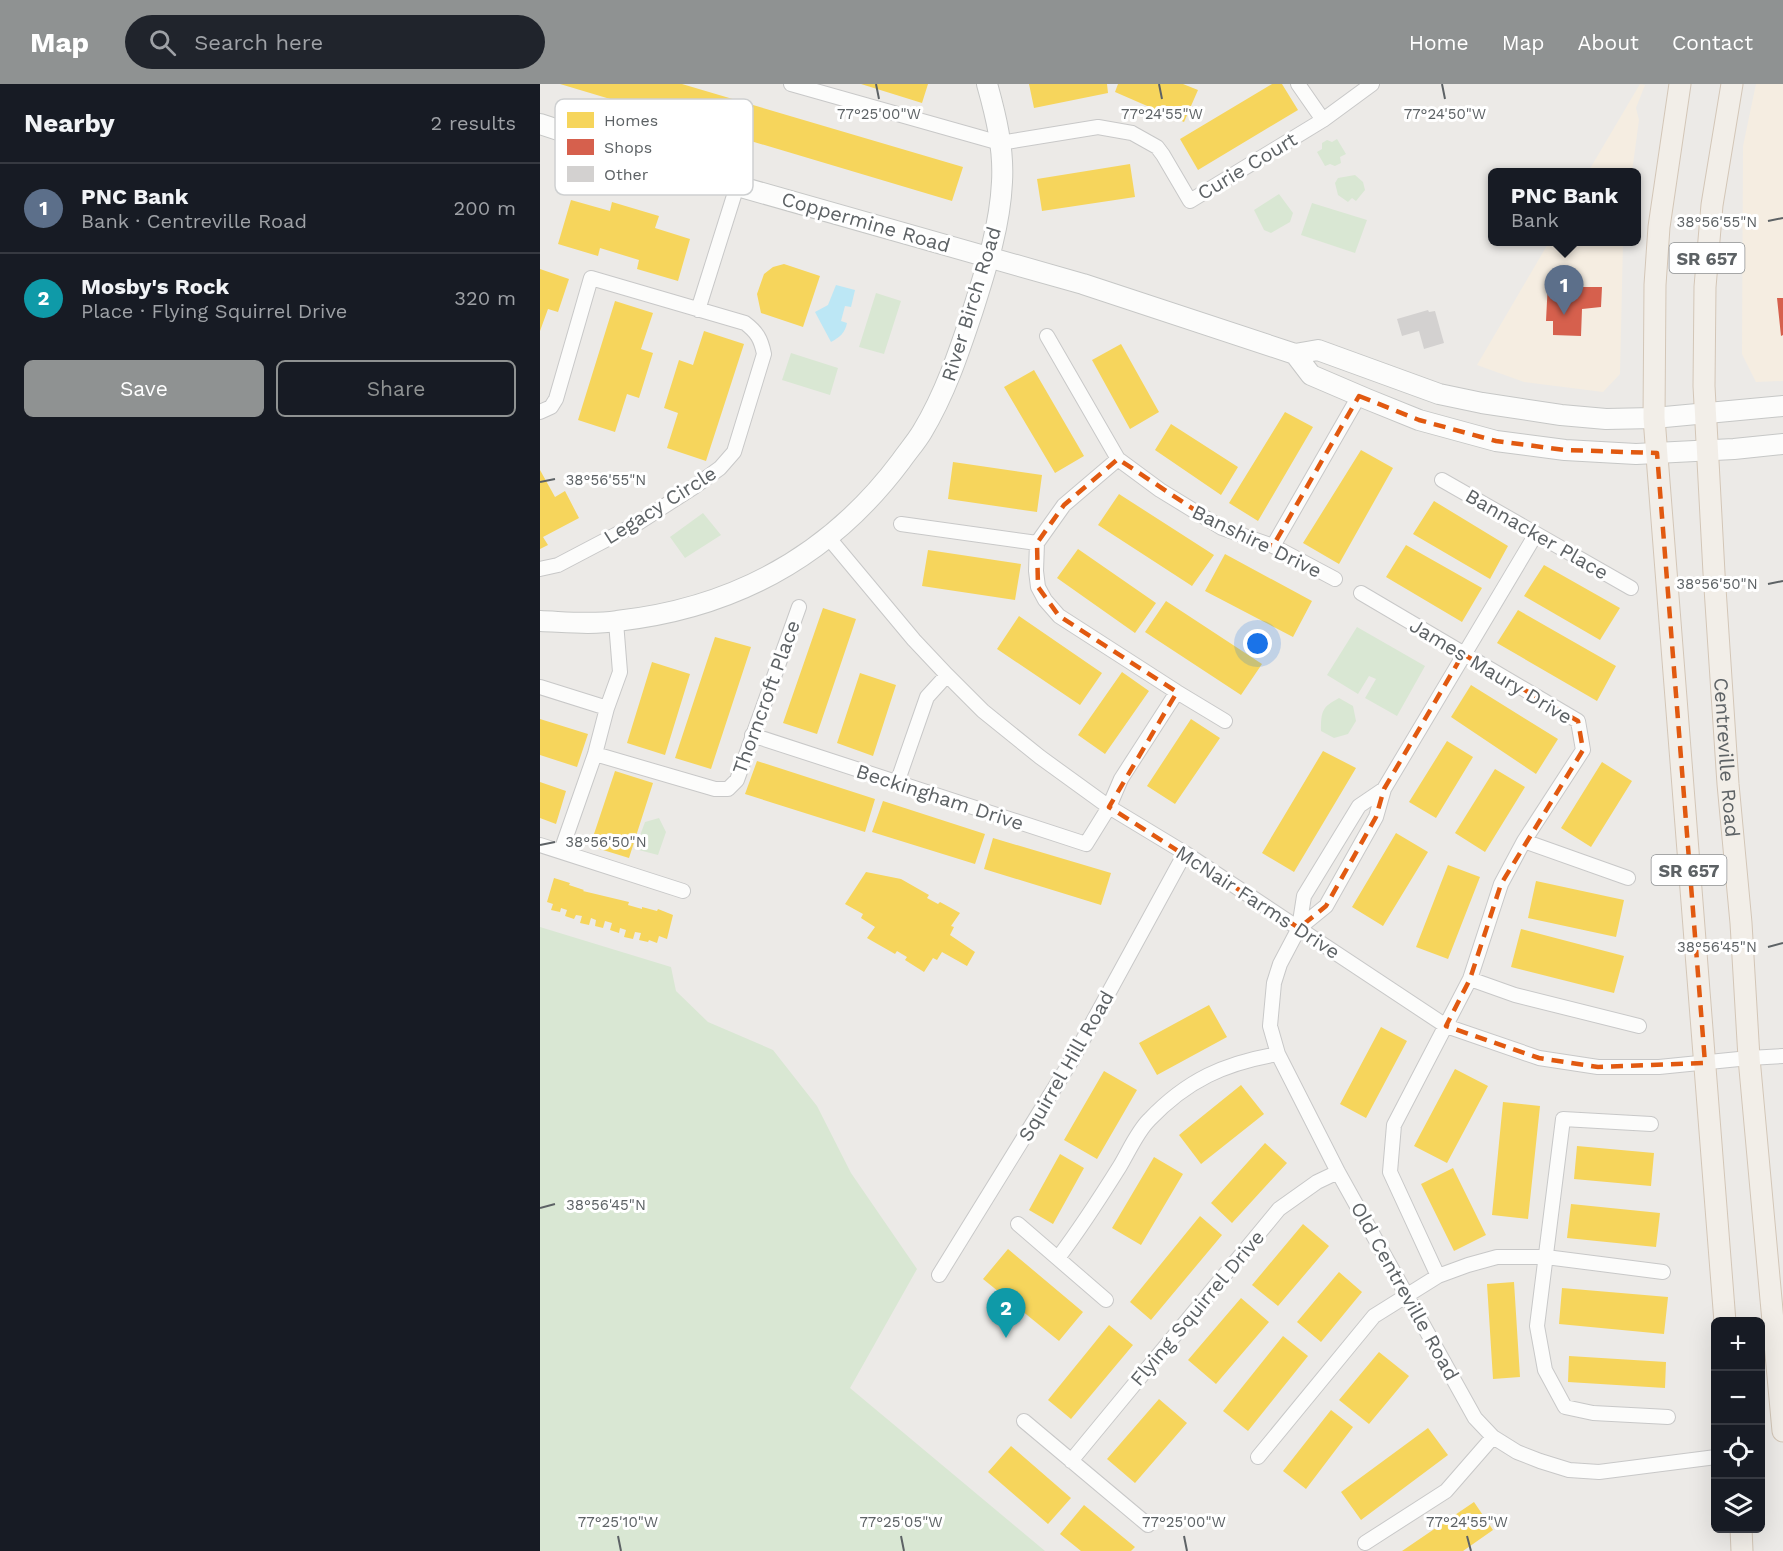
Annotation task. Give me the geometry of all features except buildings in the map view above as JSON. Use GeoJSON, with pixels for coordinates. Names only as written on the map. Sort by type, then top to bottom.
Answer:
{"type":"FeatureCollection","features":[{"type":"Feature","properties":{"kind":"main road","name":"SR 657"},"geometry":{"type":"LineString","coordinates":[[1680,84],[1659,227],[1655,285],[1654,418],[1725,1317]]}},
{"type":"Feature","properties":{"kind":"main road","name":"Centreville Road"},"geometry":{"type":"LineString","coordinates":[[1732,84],[1712,205],[1705,287],[1705,413],[1728,784],[1741,922],[1749,1058],[1783,1431]]}},
{"type":"Feature","properties":{"kind":"main road"},"geometry":{"type":"LineString","coordinates":[[1741,1533],[1742,1551]]}},
{"type":"Feature","properties":{"kind":"street"},"geometry":{"type":"LineString","coordinates":[[790,84],[1000,143]]}},
{"type":"Feature","properties":{"kind":"street","name":"River Birch Road"},"geometry":{"type":"LineString","coordinates":[[540,621],[616,622],[674,612],[718,599],[789,565],[828,537],[878,491],[922,433],[946,387],[988,257],[1000,202],[1002,180],[1000,143],[994,107],[987,84]]}},
{"type":"Feature","properties":{"kind":"street"},"geometry":{"type":"LineString","coordinates":[[1298,84],[1323,120]]}},
{"type":"Feature","properties":{"kind":"street","name":"Curie Court"},"geometry":{"type":"LineString","coordinates":[[1000,143],[1098,127],[1132,133],[1157,147],[1163,154],[1190,201],[1323,120],[1372,84]]}},
{"type":"Feature","properties":{"kind":"street","name":"Coppermine Road"},"geometry":{"type":"LineString","coordinates":[[540,124],[555,129]]}},
{"type":"Feature","properties":{"kind":"street","name":"Coppermine Road"},"geometry":{"type":"LineString","coordinates":[[753,191],[1083,284],[1295,354],[1318,350],[1432,392],[1482,403],[1606,419],[1654,418],[1783,406]]}},
{"type":"Feature","properties":{"kind":"street"},"geometry":{"type":"LineString","coordinates":[[698,310],[734,195]]}},
{"type":"Feature","properties":{"kind":"street","name":"Legacy Circle"},"geometry":{"type":"LineString","coordinates":[[540,412],[551,407],[556,399],[591,278],[745,323],[761,340],[764,354],[734,452],[720,468],[638,523],[558,566],[540,569]]}},
{"type":"Feature","properties":{"kind":"street","name":"Banshire Drive"},"geometry":{"type":"LineString","coordinates":[[1047,336],[1118,459],[1160,490],[1222,528],[1273,546],[1335,579]]}},
{"type":"Feature","properties":{"kind":"street"},"geometry":{"type":"LineString","coordinates":[[1295,354],[1311,375],[1359,396],[1419,420],[1496,441],[1582,452],[1657,453],[1783,444]]}},
{"type":"Feature","properties":{"kind":"street"},"geometry":{"type":"LineString","coordinates":[[1273,546],[1359,396]]}},
{"type":"Feature","properties":{"kind":"street"},"geometry":{"type":"LineString","coordinates":[[1118,459],[1064,505],[1037,543],[1038,587],[1045,600],[1059,616],[1226,721]]}},
{"type":"Feature","properties":{"kind":"street","name":"Bannacker Place"},"geometry":{"type":"LineString","coordinates":[[1442,480],[1631,588]]}},
{"type":"Feature","properties":{"kind":"street"},"geometry":{"type":"LineString","coordinates":[[901,524],[1037,543]]}},
{"type":"Feature","properties":{"kind":"street"},"geometry":{"type":"LineString","coordinates":[[1299,928],[1326,906],[1376,817],[1384,789],[1536,534]]}},
{"type":"Feature","properties":{"kind":"street","name":"McNair Farms Drive"},"geometry":{"type":"LineString","coordinates":[[828,537],[914,640],[947,675],[983,711],[1040,757],[1109,807],[1185,853],[1446,1026],[1539,1058],[1598,1067],[1659,1067],[1783,1056]]}},
{"type":"Feature","properties":{"kind":"street","name":"James Maury Drive"},"geometry":{"type":"LineString","coordinates":[[1361,593],[1578,722],[1583,750],[1524,841],[1501,884],[1470,979],[1394,1125],[1390,1172],[1438,1276]]}},
{"type":"Feature","properties":{"kind":"street","name":"Thorncroft Place"},"geometry":{"type":"LineString","coordinates":[[595,754],[715,789],[728,789],[737,780],[799,607]]}},
{"type":"Feature","properties":{"kind":"street"},"geometry":{"type":"LineString","coordinates":[[561,851],[595,754],[607,708],[620,672],[616,622]]}},
{"type":"Feature","properties":{"kind":"street"},"geometry":{"type":"LineString","coordinates":[[897,783],[927,697],[947,675]]}},
{"type":"Feature","properties":{"kind":"street"},"geometry":{"type":"LineString","coordinates":[[540,687],[607,708]]}},
{"type":"Feature","properties":{"kind":"street"},"geometry":{"type":"LineString","coordinates":[[1109,807],[1121,779],[1177,692]]}},
{"type":"Feature","properties":{"kind":"street","name":"Beckingham Drive"},"geometry":{"type":"LineString","coordinates":[[752,735],[1086,844],[1109,807]]}},
{"type":"Feature","properties":{"kind":"street"},"geometry":{"type":"LineString","coordinates":[[1299,928],[1304,896],[1310,886],[1359,806],[1384,789]]}},
{"type":"Feature","properties":{"kind":"street"},"geometry":{"type":"LineString","coordinates":[[1524,841],[1628,878]]}},
{"type":"Feature","properties":{"kind":"street"},"geometry":{"type":"LineString","coordinates":[[540,844],[683,891]]}},
{"type":"Feature","properties":{"kind":"street","name":"Squirrel Hill Road"},"geometry":{"type":"LineString","coordinates":[[939,1275],[1073,1058],[1185,853]]}},
{"type":"Feature","properties":{"kind":"street","name":"Old Centreville Road"},"geometry":{"type":"LineString","coordinates":[[1299,928],[1280,964],[1275,983],[1270,1026],[1278,1054],[1338,1172],[1475,1418],[1493,1437],[1517,1452],[1569,1470],[1599,1472],[1711,1458]]}},
{"type":"Feature","properties":{"kind":"street"},"geometry":{"type":"LineString","coordinates":[[1470,979],[1515,994],[1639,1026]]}},
{"type":"Feature","properties":{"kind":"street"},"geometry":{"type":"LineString","coordinates":[[1058,1258],[1082,1227],[1148,1121],[1181,1091],[1219,1069],[1235,1063],[1278,1054]]}},
{"type":"Feature","properties":{"kind":"street"},"geometry":{"type":"LineString","coordinates":[[1650,1124],[1563,1119],[1537,1326],[1545,1370],[1565,1407],[1593,1413],[1668,1417]]}},
{"type":"Feature","properties":{"kind":"street","name":"Flying Squirrel Drive"},"geometry":{"type":"LineString","coordinates":[[1071,1461],[1280,1209],[1317,1182],[1338,1172]]}},
{"type":"Feature","properties":{"kind":"street"},"geometry":{"type":"LineString","coordinates":[[1018,1224],[1106,1300]]}},
{"type":"Feature","properties":{"kind":"street"},"geometry":{"type":"LineString","coordinates":[[1258,1457],[1374,1316],[1438,1276],[1497,1257],[1546,1257],[1663,1272]]}},
{"type":"Feature","properties":{"kind":"street"},"geometry":{"type":"LineString","coordinates":[[1024,1421],[1148,1525]]}},
{"type":"Feature","properties":{"kind":"street"},"geometry":{"type":"LineString","coordinates":[[1365,1543],[1446,1491],[1493,1437]]}},
{"type":"Feature","properties":{"kind":"highlighted area"},"geometry":{"type":"Polygon","coordinates":[[[1359,396],[1419,420],[1496,441],[1565,450],[1657,453],[1705,1063],[1598,1067],[1539,1058],[1446,1026],[1470,979],[1501,884],[1583,750],[1578,721],[1463,654],[1384,789],[1376,817],[1326,906],[1299,928],[1109,807],[1177,692],[1059,616],[1038,587],[1037,543],[1064,505],[1118,459],[1222,528],[1273,546],[1359,396]]]}},
{"type":"Feature","properties":{"kind":"shaded area"},"geometry":{"type":"Polygon","coordinates":[[[1640,84],[1645,85],[1636,108],[1639,120],[1633,168],[1590,168],[1640,84]]]}},
{"type":"Feature","properties":{"kind":"shaded area"},"geometry":{"type":"Polygon","coordinates":[[[1756,84],[1783,84],[1783,381],[1756,382],[1742,354],[1743,146],[1756,84]]]}},
{"type":"Feature","properties":{"kind":"shaded area"},"geometry":{"type":"Polygon","coordinates":[[[1547,246],[1623,246],[1620,374],[1603,392],[1524,382],[1477,365],[1547,246]]]}},
{"type":"Feature","properties":{"kind":"green space"},"geometry":{"type":"Polygon","coordinates":[[[1337,139],[1346,154],[1340,157],[1341,163],[1335,166],[1330,164],[1325,166],[1317,152],[1322,149],[1322,143],[1337,139]]]}},
{"type":"Feature","properties":{"kind":"green space"},"geometry":{"type":"Polygon","coordinates":[[[1355,175],[1363,182],[1365,190],[1356,201],[1352,198],[1348,202],[1338,195],[1335,183],[1338,178],[1355,175]]]}},
{"type":"Feature","properties":{"kind":"green space"},"geometry":{"type":"Polygon","coordinates":[[[1279,194],[1293,213],[1290,222],[1271,233],[1264,230],[1254,210],[1279,194]]]}},
{"type":"Feature","properties":{"kind":"green space"},"geometry":{"type":"Polygon","coordinates":[[[1312,203],[1367,220],[1355,253],[1301,235],[1312,203]]]}},
{"type":"Feature","properties":{"kind":"green space"},"geometry":{"type":"Polygon","coordinates":[[[876,293],[901,301],[884,354],[859,347],[876,293]]]}},
{"type":"Feature","properties":{"kind":"green space"},"geometry":{"type":"Polygon","coordinates":[[[791,353],[838,368],[830,395],[782,380],[791,353]]]}},
{"type":"Feature","properties":{"kind":"green space"},"geometry":{"type":"Polygon","coordinates":[[[703,513],[721,535],[685,558],[670,537],[703,513]]]}},
{"type":"Feature","properties":{"kind":"green space"},"geometry":{"type":"Polygon","coordinates":[[[1357,627],[1425,666],[1397,716],[1365,698],[1376,679],[1369,676],[1358,694],[1327,675],[1357,627]]]}},
{"type":"Feature","properties":{"kind":"green space"},"geometry":{"type":"Polygon","coordinates":[[[1339,698],[1353,706],[1356,721],[1348,734],[1334,738],[1321,731],[1321,719],[1326,707],[1339,698]]]}},
{"type":"Feature","properties":{"kind":"green space"},"geometry":{"type":"Polygon","coordinates":[[[659,818],[666,832],[658,855],[635,849],[645,822],[659,818]]]}},
{"type":"Feature","properties":{"kind":"green space"},"geometry":{"type":"Polygon","coordinates":[[[540,927],[671,967],[676,991],[708,1022],[773,1050],[817,1106],[851,1173],[917,1269],[850,1388],[1045,1551],[540,1551],[540,927]]]}},
{"type":"Feature","properties":{"kind":"water"},"geometry":{"type":"Polygon","coordinates":[[[836,285],[855,290],[851,307],[845,306],[841,321],[847,323],[845,329],[831,342],[815,312],[828,305],[836,285]]]}},
{"type":"Feature","properties":{"kind":"place","name":"PNC Bank"},"geometry":{"type":"Point","coordinates":[1564,315]}},
{"type":"Feature","properties":{"kind":"place","name":"Mosby's Rock"},"geometry":{"type":"Point","coordinates":[1006,1338]}}]}
